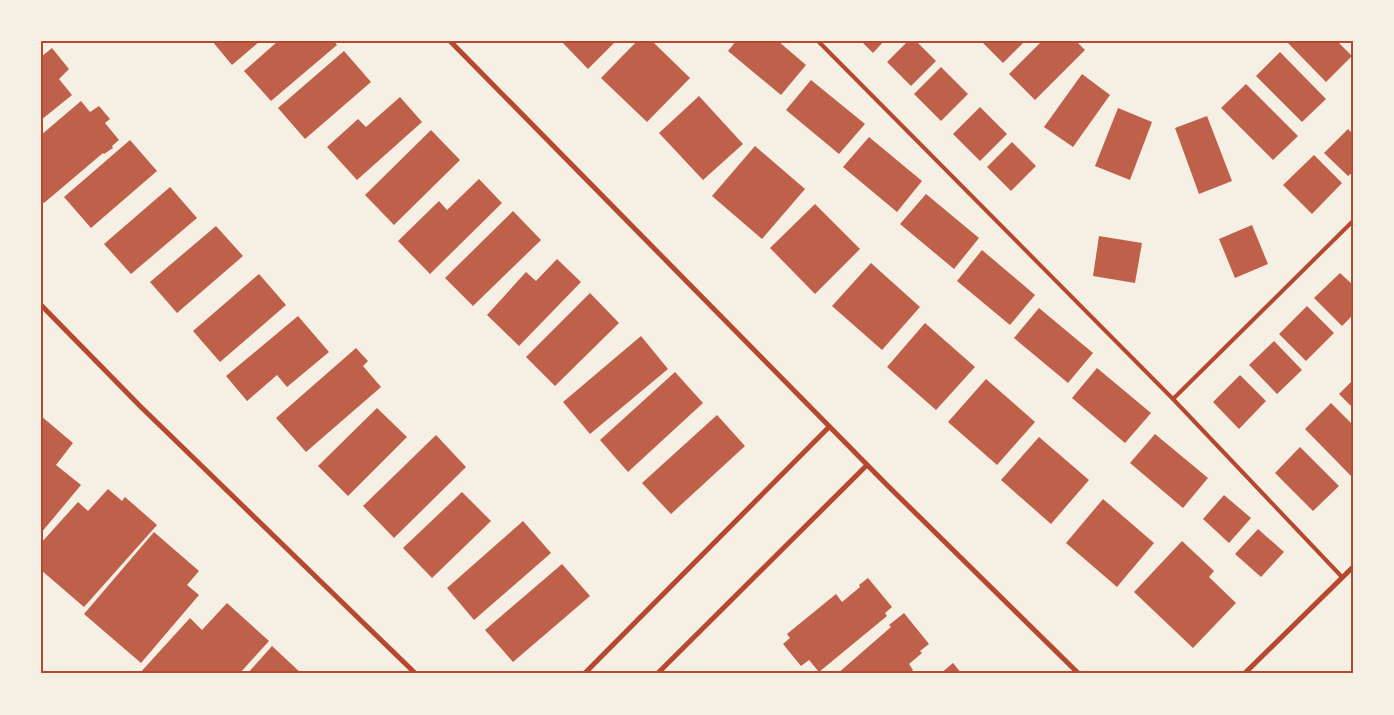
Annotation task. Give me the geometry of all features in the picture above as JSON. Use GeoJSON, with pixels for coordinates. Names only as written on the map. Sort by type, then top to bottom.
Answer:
{"type":"FeatureCollection","features":[{"type":"Feature","properties":{"kind":"street"},"geometry":{"type":"LineString","coordinates":[[450,41],[866,465],[1079,674]]}},
{"type":"Feature","properties":{"kind":"street"},"geometry":{"type":"LineString","coordinates":[[41,305],[142,407],[416,674]]}},
{"type":"Feature","properties":{"kind":"street"},"geometry":{"type":"LineString","coordinates":[[584,674],[829,427]]}},
{"type":"Feature","properties":{"kind":"street"},"geometry":{"type":"LineString","coordinates":[[658,674],[866,465]]}},
{"type":"Feature","properties":{"kind":"street"},"geometry":{"type":"LineString","coordinates":[[1244,674],[1353,567]]}},
{"type":"Feature","properties":{"kind":"lane"},"geometry":{"type":"LineString","coordinates":[[818,41],[1173,399],[1342,577]]}},
{"type":"Feature","properties":{"kind":"lane"},"geometry":{"type":"LineString","coordinates":[[1173,399],[1353,221]]}},
{"type":"Feature","properties":{"kind":"building"},"geometry":{"type":"Polygon","coordinates":[[[212,41],[260,41],[232,65],[212,41]]]}},
{"type":"Feature","properties":{"kind":"building"},"geometry":{"type":"Polygon","coordinates":[[[278,41],[334,41],[337,45],[271,101],[244,71],[278,41]]]}},
{"type":"Feature","properties":{"kind":"building"},"geometry":{"type":"Polygon","coordinates":[[[561,41],[616,41],[588,69],[561,41]]]}},
{"type":"Feature","properties":{"kind":"building"},"geometry":{"type":"Polygon","coordinates":[[[637,41],[652,41],[690,78],[647,122],[601,78],[637,41]]]}},
{"type":"Feature","properties":{"kind":"building"},"geometry":{"type":"Polygon","coordinates":[[[736,41],[778,41],[806,65],[781,95],[728,51],[736,41]]]}},
{"type":"Feature","properties":{"kind":"building"},"geometry":{"type":"Polygon","coordinates":[[[861,41],[884,41],[873,53],[861,41]]]}},
{"type":"Feature","properties":{"kind":"building"},"geometry":{"type":"Polygon","coordinates":[[[908,41],[916,41],[936,61],[911,86],[887,62],[908,41]]]}},
{"type":"Feature","properties":{"kind":"building"},"geometry":{"type":"Polygon","coordinates":[[[981,41],[1025,41],[1003,63],[981,41]]]}},
{"type":"Feature","properties":{"kind":"building"},"geometry":{"type":"Polygon","coordinates":[[[1042,41],[1076,41],[1085,50],[1035,100],[1009,74],[1042,41]]]}},
{"type":"Feature","properties":{"kind":"building"},"geometry":{"type":"Polygon","coordinates":[[[1286,41],[1337,41],[1352,56],[1326,82],[1286,41]]]}},
{"type":"Feature","properties":{"kind":"building"},"geometry":{"type":"Polygon","coordinates":[[[52,48],[69,69],[59,79],[72,95],[41,120],[41,57],[52,48]]]}},
{"type":"Feature","properties":{"kind":"building"},"geometry":{"type":"Polygon","coordinates":[[[344,51],[371,82],[305,139],[278,108],[344,51]]]}},
{"type":"Feature","properties":{"kind":"building"},"geometry":{"type":"Polygon","coordinates":[[[1280,52],[1326,99],[1302,122],[1256,76],[1280,52]]]}},
{"type":"Feature","properties":{"kind":"building"},"geometry":{"type":"Polygon","coordinates":[[[941,67],[968,94],[941,121],[914,94],[941,67]]]}},
{"type":"Feature","properties":{"kind":"building"},"geometry":{"type":"Polygon","coordinates":[[[1082,74],[1110,95],[1073,147],[1044,127],[1082,74]]]}},
{"type":"Feature","properties":{"kind":"building"},"geometry":{"type":"Polygon","coordinates":[[[811,80],[865,124],[839,154],[786,110],[811,80]]]}},
{"type":"Feature","properties":{"kind":"building"},"geometry":{"type":"Polygon","coordinates":[[[1246,84],[1298,136],[1273,160],[1221,108],[1246,84]]]}},
{"type":"Feature","properties":{"kind":"building"},"geometry":{"type":"Polygon","coordinates":[[[699,96],[743,144],[703,180],[659,133],[699,96]]]}},
{"type":"Feature","properties":{"kind":"building"},"geometry":{"type":"Polygon","coordinates":[[[400,97],[422,122],[357,180],[327,147],[358,119],[366,127],[400,97]]]}},
{"type":"Feature","properties":{"kind":"building"},"geometry":{"type":"Polygon","coordinates":[[[81,101],[90,112],[99,106],[110,119],[105,123],[119,140],[112,146],[113,148],[103,153],[44,203],[41,200],[41,156],[43,155],[41,135],[81,101]]]}},
{"type":"Feature","properties":{"kind":"building"},"geometry":{"type":"Polygon","coordinates":[[[980,107],[1007,134],[980,161],[953,134],[980,107]]]}},
{"type":"Feature","properties":{"kind":"building"},"geometry":{"type":"Polygon","coordinates":[[[1118,108],[1152,122],[1130,180],[1095,166],[1118,108]]]}},
{"type":"Feature","properties":{"kind":"building"},"geometry":{"type":"Polygon","coordinates":[[[1207,116],[1232,181],[1199,194],[1175,128],[1207,116]]]}},
{"type":"Feature","properties":{"kind":"building"},"geometry":{"type":"Polygon","coordinates":[[[1348,129],[1353,134],[1353,172],[1348,176],[1324,153],[1348,129]]]}},
{"type":"Feature","properties":{"kind":"building"},"geometry":{"type":"Polygon","coordinates":[[[431,130],[460,160],[394,225],[365,195],[431,130]]]}},
{"type":"Feature","properties":{"kind":"building"},"geometry":{"type":"Polygon","coordinates":[[[869,137],[922,181],[897,212],[843,167],[869,137]]]}},
{"type":"Feature","properties":{"kind":"building"},"geometry":{"type":"Polygon","coordinates":[[[130,140],[157,171],[91,228],[64,197],[130,140]]]}},
{"type":"Feature","properties":{"kind":"building"},"geometry":{"type":"Polygon","coordinates":[[[1012,142],[1036,166],[1011,191],[987,167],[1012,142]]]}},
{"type":"Feature","properties":{"kind":"building"},"geometry":{"type":"Polygon","coordinates":[[[755,146],[805,189],[762,239],[712,196],[755,146]]]}},
{"type":"Feature","properties":{"kind":"building"},"geometry":{"type":"Polygon","coordinates":[[[1314,155],[1342,183],[1312,214],[1283,185],[1314,155]]]}},
{"type":"Feature","properties":{"kind":"building"},"geometry":{"type":"Polygon","coordinates":[[[479,179],[502,203],[430,274],[398,241],[439,201],[447,210],[479,179]]]}},
{"type":"Feature","properties":{"kind":"building"},"geometry":{"type":"Polygon","coordinates":[[[170,187],[197,218],[131,274],[104,244],[170,187]]]}},
{"type":"Feature","properties":{"kind":"building"},"geometry":{"type":"Polygon","coordinates":[[[926,194],[979,238],[954,269],[900,224],[926,194]]]}},
{"type":"Feature","properties":{"kind":"building"},"geometry":{"type":"Polygon","coordinates":[[[815,204],[860,249],[815,294],[770,248],[815,204]]]}},
{"type":"Feature","properties":{"kind":"building"},"geometry":{"type":"Polygon","coordinates":[[[513,211],[541,240],[473,306],[445,278],[513,211]]]}},
{"type":"Feature","properties":{"kind":"building"},"geometry":{"type":"Polygon","coordinates":[[[1252,225],[1268,264],[1235,278],[1219,239],[1252,225]]]}},
{"type":"Feature","properties":{"kind":"building"},"geometry":{"type":"Polygon","coordinates":[[[216,226],[243,256],[177,313],[150,282],[216,226]]]}},
{"type":"Feature","properties":{"kind":"building"},"geometry":{"type":"Polygon","coordinates":[[[1099,236],[1142,243],[1135,283],[1093,276],[1099,236]]]}},
{"type":"Feature","properties":{"kind":"building"},"geometry":{"type":"Polygon","coordinates":[[[982,250],[1035,295],[1010,325],[957,281],[982,250]]]}},
{"type":"Feature","properties":{"kind":"building"},"geometry":{"type":"Polygon","coordinates":[[[557,259],[581,282],[519,346],[487,315],[526,272],[536,281],[557,259]]]}},
{"type":"Feature","properties":{"kind":"building"},"geometry":{"type":"Polygon","coordinates":[[[871,263],[920,307],[882,350],[832,306],[871,263]]]}},
{"type":"Feature","properties":{"kind":"building"},"geometry":{"type":"Polygon","coordinates":[[[1340,273],[1353,285],[1353,315],[1342,326],[1314,298],[1340,273]]]}},
{"type":"Feature","properties":{"kind":"building"},"geometry":{"type":"Polygon","coordinates":[[[259,274],[286,305],[220,362],[193,331],[259,274]]]}},
{"type":"Feature","properties":{"kind":"building"},"geometry":{"type":"Polygon","coordinates":[[[590,293],[619,323],[555,386],[526,357],[590,293]]]}},
{"type":"Feature","properties":{"kind":"building"},"geometry":{"type":"Polygon","coordinates":[[[1307,306],[1334,333],[1306,361],[1279,334],[1307,306]]]}},
{"type":"Feature","properties":{"kind":"building"},"geometry":{"type":"Polygon","coordinates":[[[1039,308],[1093,353],[1068,383],[1014,338],[1039,308]]]}},
{"type":"Feature","properties":{"kind":"building"},"geometry":{"type":"Polygon","coordinates":[[[298,316],[329,352],[287,387],[277,375],[247,401],[226,376],[298,316]]]}},
{"type":"Feature","properties":{"kind":"building"},"geometry":{"type":"Polygon","coordinates":[[[925,323],[975,367],[936,410],[887,367],[925,323]]]}},
{"type":"Feature","properties":{"kind":"building"},"geometry":{"type":"Polygon","coordinates":[[[641,336],[668,369],[590,434],[563,402],[641,336]]]}},
{"type":"Feature","properties":{"kind":"building"},"geometry":{"type":"Polygon","coordinates":[[[1274,341],[1302,370],[1277,394],[1249,365],[1274,341]]]}},
{"type":"Feature","properties":{"kind":"building"},"geometry":{"type":"Polygon","coordinates":[[[356,348],[368,361],[363,366],[381,387],[306,452],[276,418],[356,348]]]}},
{"type":"Feature","properties":{"kind":"building"},"geometry":{"type":"Polygon","coordinates":[[[1097,368],[1151,413],[1125,443],[1072,398],[1097,368]]]}},
{"type":"Feature","properties":{"kind":"building"},"geometry":{"type":"Polygon","coordinates":[[[675,372],[703,403],[628,472],[600,440],[675,372]]]}},
{"type":"Feature","properties":{"kind":"building"},"geometry":{"type":"Polygon","coordinates":[[[1240,375],[1266,401],[1239,429],[1213,402],[1240,375]]]}},
{"type":"Feature","properties":{"kind":"building"},"geometry":{"type":"Polygon","coordinates":[[[986,379],[1035,422],[997,465],[948,422],[986,379]]]}},
{"type":"Feature","properties":{"kind":"building"},"geometry":{"type":"Polygon","coordinates":[[[1353,380],[1353,408],[1339,394],[1353,380]]]}},
{"type":"Feature","properties":{"kind":"building"},"geometry":{"type":"Polygon","coordinates":[[[1331,403],[1353,425],[1353,478],[1305,429],[1331,403]]]}},
{"type":"Feature","properties":{"kind":"building"},"geometry":{"type":"Polygon","coordinates":[[[377,408],[407,437],[348,496],[318,466],[377,408]]]}},
{"type":"Feature","properties":{"kind":"building"},"geometry":{"type":"Polygon","coordinates":[[[717,415],[745,446],[671,514],[642,483],[717,415]]]}},
{"type":"Feature","properties":{"kind":"building"},"geometry":{"type":"Polygon","coordinates":[[[41,416],[73,443],[56,465],[81,485],[41,533],[41,416]]]}},
{"type":"Feature","properties":{"kind":"building"},"geometry":{"type":"Polygon","coordinates":[[[1155,434],[1208,478],[1183,508],[1130,463],[1155,434]]]}},
{"type":"Feature","properties":{"kind":"building"},"geometry":{"type":"Polygon","coordinates":[[[436,435],[466,467],[394,538],[363,506],[436,435]]]}},
{"type":"Feature","properties":{"kind":"building"},"geometry":{"type":"Polygon","coordinates":[[[1039,437],[1089,480],[1051,524],[1001,480],[1039,437]]]}},
{"type":"Feature","properties":{"kind":"building"},"geometry":{"type":"Polygon","coordinates":[[[1300,447],[1339,486],[1313,511],[1275,473],[1300,447]]]}},
{"type":"Feature","properties":{"kind":"building"},"geometry":{"type":"Polygon","coordinates":[[[108,489],[122,501],[125,497],[157,525],[84,607],[41,570],[41,543],[78,502],[88,511],[108,489]]]}},
{"type":"Feature","properties":{"kind":"building"},"geometry":{"type":"Polygon","coordinates":[[[462,492],[491,521],[432,578],[403,548],[462,492]]]}},
{"type":"Feature","properties":{"kind":"building"},"geometry":{"type":"Polygon","coordinates":[[[1224,495],[1251,518],[1229,543],[1203,519],[1224,495]]]}},
{"type":"Feature","properties":{"kind":"building"},"geometry":{"type":"Polygon","coordinates":[[[1103,499],[1154,543],[1117,587],[1066,543],[1103,499]]]}},
{"type":"Feature","properties":{"kind":"building"},"geometry":{"type":"Polygon","coordinates":[[[523,521],[551,553],[474,620],[447,588],[523,521]]]}},
{"type":"Feature","properties":{"kind":"building"},"geometry":{"type":"Polygon","coordinates":[[[1258,529],[1284,552],[1261,577],[1235,554],[1258,529]]]}},
{"type":"Feature","properties":{"kind":"building"},"geometry":{"type":"Polygon","coordinates":[[[154,532],[199,571],[187,585],[199,595],[141,663],[84,614],[154,532]]]}},
{"type":"Feature","properties":{"kind":"building"},"geometry":{"type":"Polygon","coordinates":[[[1182,541],[1214,571],[1209,577],[1236,603],[1193,648],[1134,592],[1182,541]]]}},
{"type":"Feature","properties":{"kind":"building"},"geometry":{"type":"Polygon","coordinates":[[[562,564],[590,596],[513,662],[485,630],[562,564]]]}},
{"type":"Feature","properties":{"kind":"building"},"geometry":{"type":"Polygon","coordinates":[[[868,578],[892,607],[885,613],[887,616],[819,672],[809,660],[801,666],[783,644],[790,638],[787,634],[836,594],[842,602],[868,578]]]}},
{"type":"Feature","properties":{"kind":"building"},"geometry":{"type":"Polygon","coordinates":[[[227,603],[269,641],[239,674],[139,674],[190,618],[202,630],[227,603]]]}},
{"type":"Feature","properties":{"kind":"building"},"geometry":{"type":"Polygon","coordinates":[[[904,613],[929,644],[909,664],[913,670],[908,674],[837,674],[891,627],[889,625],[904,613]]]}},
{"type":"Feature","properties":{"kind":"building"},"geometry":{"type":"Polygon","coordinates":[[[272,646],[302,674],[247,674],[272,646]]]}},
{"type":"Feature","properties":{"kind":"building"},"geometry":{"type":"Polygon","coordinates":[[[953,663],[962,674],[940,674],[953,663]]]}}]}
